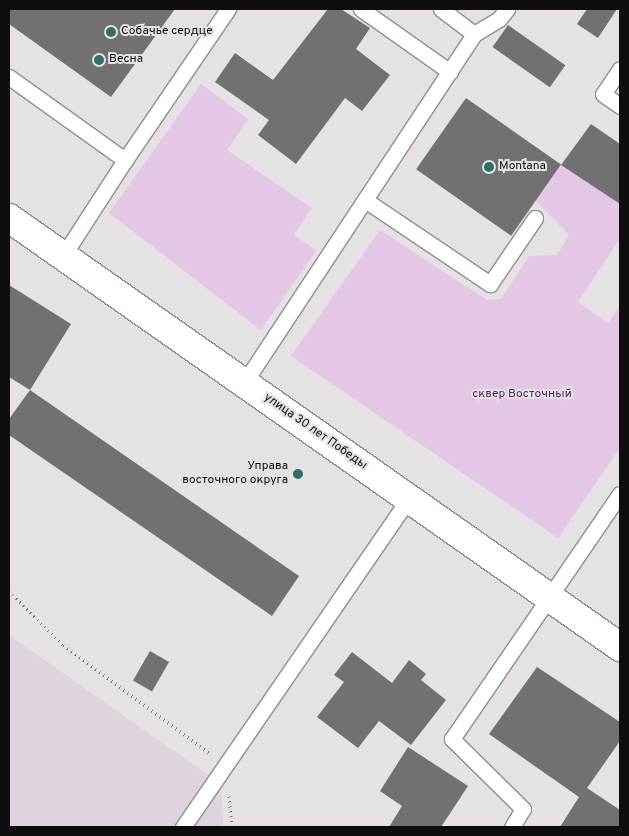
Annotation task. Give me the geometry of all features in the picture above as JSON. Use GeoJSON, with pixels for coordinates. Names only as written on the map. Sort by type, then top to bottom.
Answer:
{"type":"FeatureCollection","features":[{"type":"Feature","properties":{"kind":"street","name":"улица 30 лет Победы"},"geometry":{"type":"LineString","coordinates":[[9,218],[620,647]]}},
{"type":"Feature","properties":{"kind":"lane"},"geometry":{"type":"LineString","coordinates":[[63,256],[125,160],[228,9]]}},
{"type":"Feature","properties":{"kind":"lane"},"geometry":{"type":"LineString","coordinates":[[361,9],[450,72]]}},
{"type":"Feature","properties":{"kind":"lane"},"geometry":{"type":"LineString","coordinates":[[441,9],[474,34]]}},
{"type":"Feature","properties":{"kind":"lane"},"geometry":{"type":"LineString","coordinates":[[244,383],[474,34],[499,19],[507,9]]}},
{"type":"Feature","properties":{"kind":"lane"},"geometry":{"type":"LineString","coordinates":[[620,69],[603,94],[620,106]]}},
{"type":"Feature","properties":{"kind":"lane"},"geometry":{"type":"LineString","coordinates":[[9,77],[125,160]]}},
{"type":"Feature","properties":{"kind":"lane"},"geometry":{"type":"LineString","coordinates":[[365,200],[490,284],[535,218]]}},
{"type":"Feature","properties":{"kind":"lane"},"geometry":{"type":"LineString","coordinates":[[512,827],[523,809],[452,739],[620,494]]}},
{"type":"Feature","properties":{"kind":"lane"},"geometry":{"type":"LineString","coordinates":[[184,827],[408,498]]}},
{"type":"Feature","properties":{"kind":"path"},"geometry":{"type":"LineString","coordinates":[[9,591],[63,645],[226,765],[232,827]]}},
{"type":"Feature","properties":{"kind":"shaded area"},"geometry":{"type":"Polygon","coordinates":[[[9,635],[221,784],[223,827],[9,827],[9,635]]]}},
{"type":"Feature","properties":{"kind":"green space"},"geometry":{"type":"Polygon","coordinates":[[[201,84],[248,119],[227,150],[312,208],[294,234],[316,251],[261,330],[109,213],[201,84]]]}},
{"type":"Feature","properties":{"kind":"green space","name":"сквер Восточный"},"geometry":{"type":"Polygon","coordinates":[[[561,165],[620,204],[620,239],[578,302],[608,323],[620,305],[620,448],[558,538],[291,356],[380,230],[487,300],[501,299],[529,256],[557,255],[569,235],[536,201],[561,165]]]}},
{"type":"Feature","properties":{"kind":"building","name":"Весна"},"geometry":{"type":"Polygon","coordinates":[[[9,9],[175,9],[111,97],[9,24],[9,9]]]}},
{"type":"Feature","properties":{"kind":"building"},"geometry":{"type":"Polygon","coordinates":[[[328,9],[341,9],[370,28],[356,49],[390,75],[362,111],[345,98],[296,164],[258,135],[269,120],[215,82],[235,53],[273,80],[328,9]]]}},
{"type":"Feature","properties":{"kind":"building"},"geometry":{"type":"Polygon","coordinates":[[[587,9],[617,9],[598,38],[577,24],[587,9]]]}},
{"type":"Feature","properties":{"kind":"building"},"geometry":{"type":"Polygon","coordinates":[[[508,25],[565,65],[550,87],[493,47],[508,25]]]}},
{"type":"Feature","properties":{"kind":"building","name":"Montana"},"geometry":{"type":"Polygon","coordinates":[[[466,98],[561,165],[511,236],[416,169],[466,98]]]}},
{"type":"Feature","properties":{"kind":"building"},"geometry":{"type":"Polygon","coordinates":[[[591,124],[620,144],[620,204],[561,165],[591,124]]]}},
{"type":"Feature","properties":{"kind":"building"},"geometry":{"type":"Polygon","coordinates":[[[9,285],[71,324],[30,390],[9,377],[9,285]]]}},
{"type":"Feature","properties":{"kind":"building"},"geometry":{"type":"Polygon","coordinates":[[[30,390],[299,576],[272,616],[9,435],[9,419],[30,390]]]}},
{"type":"Feature","properties":{"kind":"building"},"geometry":{"type":"Polygon","coordinates":[[[150,651],[169,662],[152,691],[133,680],[150,651]]]}},
{"type":"Feature","properties":{"kind":"building"},"geometry":{"type":"Polygon","coordinates":[[[352,652],[392,683],[409,660],[426,674],[421,680],[446,700],[411,745],[379,721],[358,748],[317,717],[344,682],[334,675],[352,652]]]}},
{"type":"Feature","properties":{"kind":"building"},"geometry":{"type":"Polygon","coordinates":[[[537,667],[620,722],[620,741],[587,788],[620,810],[620,827],[560,827],[579,797],[489,734],[537,667]]]}},
{"type":"Feature","properties":{"kind":"building"},"geometry":{"type":"Polygon","coordinates":[[[408,747],[468,786],[441,827],[389,827],[402,806],[380,791],[408,747]]]}},
{"type":"Feature","properties":{"kind":"place","name":"Собачье сердце"},"geometry":{"type":"Point","coordinates":[111,32]}},
{"type":"Feature","properties":{"kind":"place","name":"Весна"},"geometry":{"type":"Point","coordinates":[99,60]}},
{"type":"Feature","properties":{"kind":"place","name":"Montana"},"geometry":{"type":"Point","coordinates":[489,167]}},
{"type":"Feature","properties":{"kind":"place","name":"Управа восточного округа"},"geometry":{"type":"Point","coordinates":[298,474]}}]}
